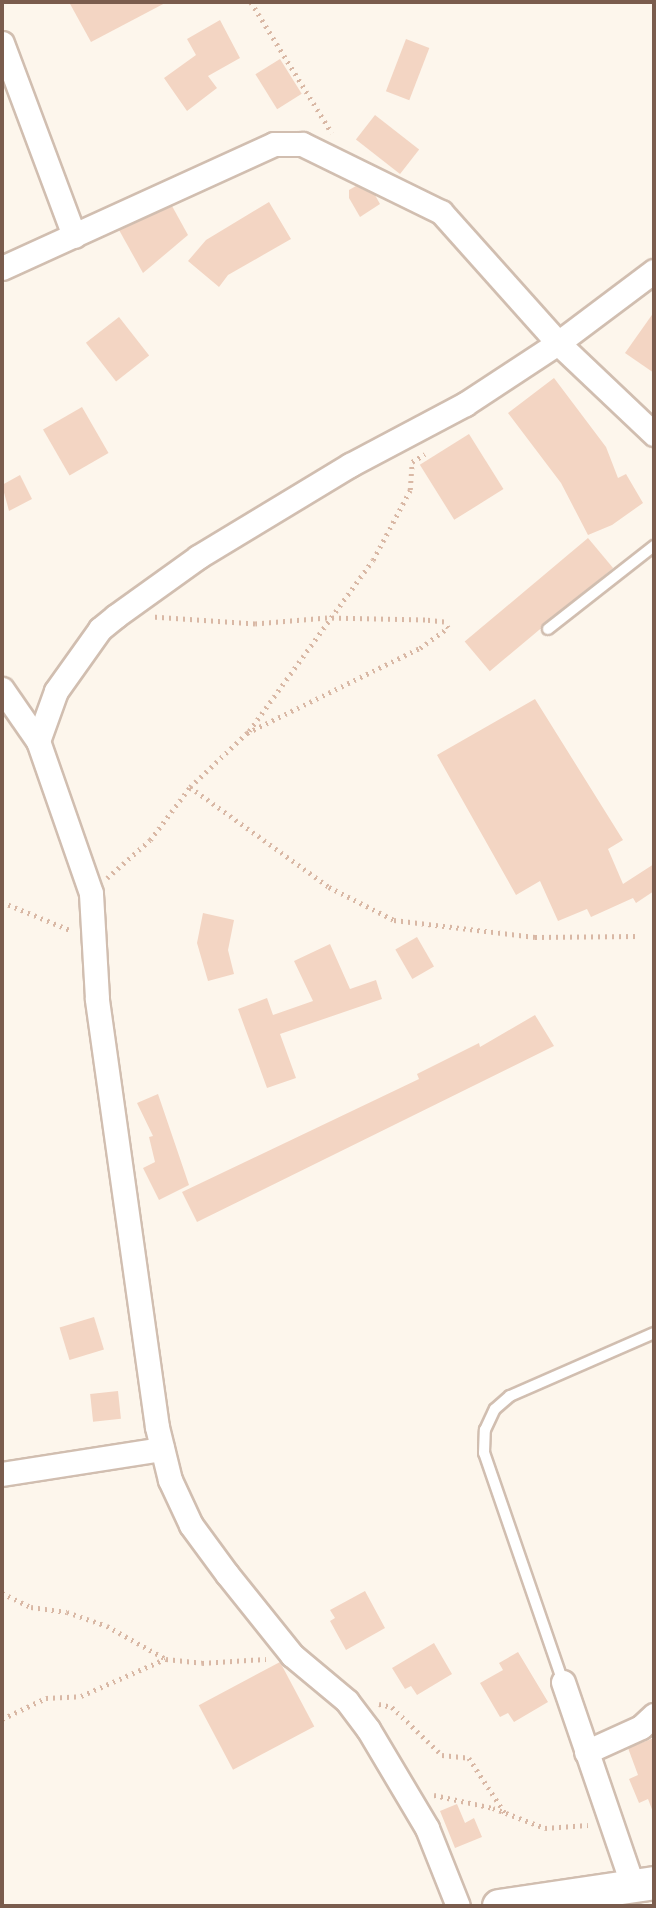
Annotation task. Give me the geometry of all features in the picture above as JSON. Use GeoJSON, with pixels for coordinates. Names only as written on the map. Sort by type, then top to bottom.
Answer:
{"type":"FeatureCollection","features":[{"type":"Feature","properties":{"kind":"main road"},"geometry":{"type":"LineString","coordinates":[[506,1905],[644,1884]]}},
{"type":"Feature","properties":{"kind":"street"},"geometry":{"type":"LineString","coordinates":[[2,43],[74,236]]}},
{"type":"Feature","properties":{"kind":"street"},"geometry":{"type":"LineString","coordinates":[[2,268],[274,144],[302,144],[356,168],[441,212],[558,343],[654,434]]}},
{"type":"Feature","properties":{"kind":"street"},"geometry":{"type":"LineString","coordinates":[[38,741],[57,691],[100,629],[116,616],[198,557],[350,465],[465,404],[558,343],[654,271]]}},
{"type":"Feature","properties":{"kind":"street"},"geometry":{"type":"LineString","coordinates":[[2,689],[38,741],[91,893],[97,998],[162,1449],[170,1480],[191,1525],[292,1655],[347,1701],[427,1828],[458,1906]]}},
{"type":"Feature","properties":{"kind":"street"},"geometry":{"type":"LineString","coordinates":[[2,1474],[162,1449]]}},
{"type":"Feature","properties":{"kind":"street"},"geometry":{"type":"LineString","coordinates":[[563,1682],[610,1823],[644,1884]]}},
{"type":"Feature","properties":{"kind":"street"},"geometry":{"type":"LineString","coordinates":[[586,1752],[640,1727],[654,1715]]}},
{"type":"Feature","properties":{"kind":"lane"},"geometry":{"type":"LineString","coordinates":[[548,629],[654,546]]}},
{"type":"Feature","properties":{"kind":"lane"},"geometry":{"type":"LineString","coordinates":[[563,1682],[484,1452],[485,1430],[495,1409],[510,1396],[654,1333]]}},
{"type":"Feature","properties":{"kind":"path"},"geometry":{"type":"LineString","coordinates":[[251,2],[356,168]]}},
{"type":"Feature","properties":{"kind":"path"},"geometry":{"type":"LineString","coordinates":[[91,893],[150,840],[190,786],[247,733],[292,675],[327,618],[373,560],[410,490],[412,462],[431,448]]}},
{"type":"Feature","properties":{"kind":"path"},"geometry":{"type":"LineString","coordinates":[[116,616],[255,624],[327,618],[425,620],[444,622],[448,628],[420,648],[247,733]]}},
{"type":"Feature","properties":{"kind":"path"},"geometry":{"type":"LineString","coordinates":[[190,786],[329,887],[394,920],[535,937],[639,936]]}},
{"type":"Feature","properties":{"kind":"path"},"geometry":{"type":"LineString","coordinates":[[2,902],[93,940]]}},
{"type":"Feature","properties":{"kind":"path"},"geometry":{"type":"LineString","coordinates":[[2,1592],[31,1607],[67,1612],[107,1626],[166,1659]]}},
{"type":"Feature","properties":{"kind":"path"},"geometry":{"type":"LineString","coordinates":[[2,1719],[46,1698],[81,1696],[166,1659],[248,1662],[292,1655]]}},
{"type":"Feature","properties":{"kind":"path"},"geometry":{"type":"LineString","coordinates":[[347,1701],[391,1707],[438,1753],[468,1758],[505,1814]]}},
{"type":"Feature","properties":{"kind":"path"},"geometry":{"type":"LineString","coordinates":[[404,1789],[505,1814],[545,1828],[610,1823]]}},
{"type":"Feature","properties":{"kind":"building"},"geometry":{"type":"Polygon","coordinates":[[[69,2],[167,2],[91,42],[69,2]]]}},
{"type":"Feature","properties":{"kind":"building"},"geometry":{"type":"Polygon","coordinates":[[[220,20],[240,58],[208,76],[217,88],[187,111],[164,78],[196,55],[187,39],[220,20]]]}},
{"type":"Feature","properties":{"kind":"building"},"geometry":{"type":"Polygon","coordinates":[[[406,39],[429,48],[409,100],[386,91],[406,39]]]}},
{"type":"Feature","properties":{"kind":"building"},"geometry":{"type":"Polygon","coordinates":[[[280,59],[302,94],[277,109],[255,74],[280,59]]]}},
{"type":"Feature","properties":{"kind":"building"},"geometry":{"type":"Polygon","coordinates":[[[375,115],[419,149],[400,174],[356,139],[375,115]]]}},
{"type":"Feature","properties":{"kind":"building"},"geometry":{"type":"Polygon","coordinates":[[[356,186],[375,195],[380,204],[360,217],[349,198],[349,190],[356,186]]]}},
{"type":"Feature","properties":{"kind":"building"},"geometry":{"type":"Polygon","coordinates":[[[269,202],[291,239],[228,275],[219,287],[188,261],[206,240],[269,202]]]}},
{"type":"Feature","properties":{"kind":"building"},"geometry":{"type":"Polygon","coordinates":[[[172,206],[188,235],[143,273],[119,230],[172,206]]]}},
{"type":"Feature","properties":{"kind":"building"},"geometry":{"type":"Polygon","coordinates":[[[654,312],[654,373],[625,353],[654,312]]]}},
{"type":"Feature","properties":{"kind":"building"},"geometry":{"type":"Polygon","coordinates":[[[119,317],[149,356],[116,381],[86,343],[119,317]]]}},
{"type":"Feature","properties":{"kind":"building"},"geometry":{"type":"Polygon","coordinates":[[[554,378],[606,447],[618,478],[626,474],[643,503],[612,525],[588,535],[561,483],[508,413],[554,378]]]}},
{"type":"Feature","properties":{"kind":"building"},"geometry":{"type":"Polygon","coordinates":[[[82,407],[108,453],[70,475],[43,430],[82,407]]]}},
{"type":"Feature","properties":{"kind":"building"},"geometry":{"type":"Polygon","coordinates":[[[469,434],[503,489],[454,520],[420,465],[469,434]]]}},
{"type":"Feature","properties":{"kind":"building"},"geometry":{"type":"Polygon","coordinates":[[[20,475],[32,499],[9,511],[2,485],[20,475]]]}},
{"type":"Feature","properties":{"kind":"building"},"geometry":{"type":"Polygon","coordinates":[[[588,538],[613,568],[490,671],[465,641],[588,538]]]}},
{"type":"Feature","properties":{"kind":"building"},"geometry":{"type":"Polygon","coordinates":[[[535,699],[623,840],[608,849],[623,884],[654,864],[654,891],[636,903],[633,898],[591,917],[587,909],[558,921],[540,881],[516,895],[437,755],[535,699]]]}},
{"type":"Feature","properties":{"kind":"building"},"geometry":{"type":"Polygon","coordinates":[[[203,913],[234,920],[228,950],[234,974],[208,981],[197,943],[203,913]]]}},
{"type":"Feature","properties":{"kind":"building"},"geometry":{"type":"Polygon","coordinates":[[[417,937],[434,966],[412,979],[395,950],[417,937]]]}},
{"type":"Feature","properties":{"kind":"building"},"geometry":{"type":"Polygon","coordinates":[[[330,944],[350,989],[376,980],[382,999],[280,1034],[296,1078],[267,1088],[238,1009],[267,998],[273,1015],[313,1001],[294,961],[330,944]]]}},
{"type":"Feature","properties":{"kind":"building"},"geometry":{"type":"Polygon","coordinates":[[[535,1015],[554,1046],[197,1222],[182,1192],[419,1079],[417,1074],[479,1043],[480,1047],[535,1015]]]}},
{"type":"Feature","properties":{"kind":"building"},"geometry":{"type":"Polygon","coordinates":[[[158,1094],[189,1185],[159,1200],[143,1168],[155,1162],[149,1137],[153,1136],[137,1103],[158,1094]]]}},
{"type":"Feature","properties":{"kind":"building"},"geometry":{"type":"Polygon","coordinates":[[[94,1317],[104,1350],[70,1360],[60,1328],[94,1317]]]}},
{"type":"Feature","properties":{"kind":"building"},"geometry":{"type":"Polygon","coordinates":[[[118,1391],[121,1419],[93,1422],[90,1394],[118,1391]]]}},
{"type":"Feature","properties":{"kind":"building"},"geometry":{"type":"Polygon","coordinates":[[[365,1591],[385,1628],[346,1650],[330,1621],[335,1618],[330,1610],[365,1591]]]}},
{"type":"Feature","properties":{"kind":"building"},"geometry":{"type":"Polygon","coordinates":[[[434,1643],[452,1674],[417,1695],[411,1686],[405,1689],[392,1668],[434,1643]]]}},
{"type":"Feature","properties":{"kind":"building"},"geometry":{"type":"Polygon","coordinates":[[[518,1652],[548,1702],[514,1722],[508,1713],[500,1717],[480,1683],[503,1670],[499,1663],[518,1652]]]}},
{"type":"Feature","properties":{"kind":"building"},"geometry":{"type":"Polygon","coordinates":[[[280,1662],[314,1726],[233,1770],[199,1705],[280,1662]]]}},
{"type":"Feature","properties":{"kind":"building"},"geometry":{"type":"Polygon","coordinates":[[[654,1738],[653,1812],[648,1799],[639,1803],[629,1779],[638,1775],[628,1748],[654,1738]]]}},
{"type":"Feature","properties":{"kind":"building"},"geometry":{"type":"Polygon","coordinates":[[[457,1804],[465,1823],[474,1818],[482,1837],[455,1848],[440,1811],[457,1804]]]}}]}
